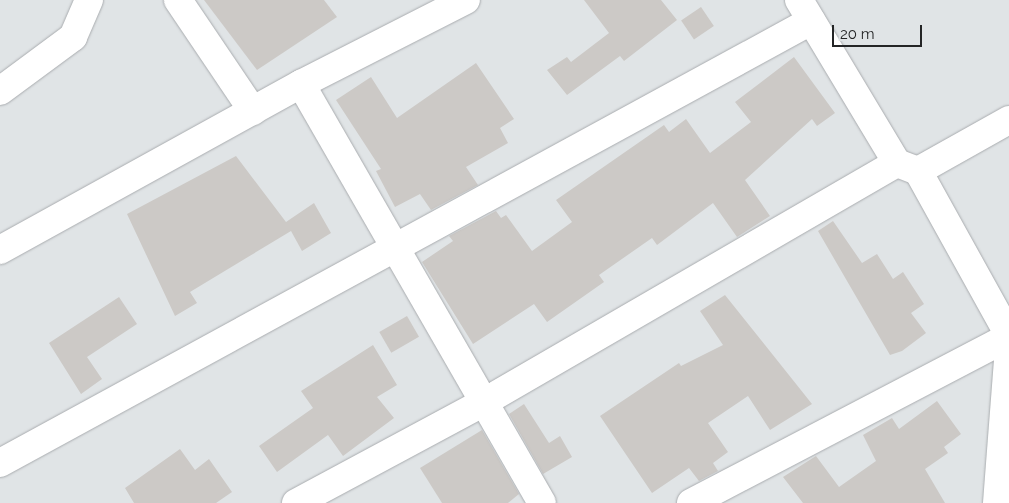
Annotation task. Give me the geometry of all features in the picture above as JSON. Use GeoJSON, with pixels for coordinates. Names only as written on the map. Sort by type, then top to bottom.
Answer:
{"type":"FeatureCollection","features":[{"type":"Feature","properties":{"kind":"street"},"geometry":{"type":"LineString","coordinates":[[0,91],[73,37],[90,0]]}},
{"type":"Feature","properties":{"kind":"street"},"geometry":{"type":"LineString","coordinates":[[178,0],[253,111]]}},
{"type":"Feature","properties":{"kind":"street"},"geometry":{"type":"LineString","coordinates":[[0,250],[301,84],[466,0]]}},
{"type":"Feature","properties":{"kind":"street"},"geometry":{"type":"LineString","coordinates":[[0,463],[394,246],[805,11],[908,167],[1009,336],[691,503]]}},
{"type":"Feature","properties":{"kind":"street"},"geometry":{"type":"LineString","coordinates":[[301,84],[486,401],[542,503]]}},
{"type":"Feature","properties":{"kind":"street"},"geometry":{"type":"LineString","coordinates":[[296,503],[486,401],[908,167],[1009,120]]}},
{"type":"Feature","properties":{"kind":"street"},"geometry":{"type":"LineString","coordinates":[[997,503],[1009,347]]}},
{"type":"Feature","properties":{"kind":"building"},"geometry":{"type":"Polygon","coordinates":[[[204,0],[324,0],[337,17],[257,70],[204,0]]]}},
{"type":"Feature","properties":{"kind":"building"},"geometry":{"type":"Polygon","coordinates":[[[584,0],[661,0],[677,20],[624,61],[620,56],[567,95],[547,70],[567,57],[571,62],[609,33],[584,0]]]}},
{"type":"Feature","properties":{"kind":"building"},"geometry":{"type":"Polygon","coordinates":[[[701,7],[714,26],[694,39],[681,20],[701,7]]]}},
{"type":"Feature","properties":{"kind":"building"},"geometry":{"type":"Polygon","coordinates":[[[794,57],[835,113],[817,126],[812,119],[745,180],[770,216],[737,237],[713,203],[657,245],[652,238],[599,275],[604,282],[547,322],[534,304],[473,344],[422,262],[453,241],[449,236],[496,211],[501,218],[506,215],[532,251],[572,222],[556,200],[664,125],[669,132],[686,119],[710,153],[751,122],[735,102],[794,57]]]}},
{"type":"Feature","properties":{"kind":"building"},"geometry":{"type":"Polygon","coordinates":[[[476,63],[514,119],[500,128],[508,143],[466,167],[478,185],[431,210],[420,194],[395,207],[376,171],[381,169],[336,100],[371,77],[397,118],[476,63]]]}},
{"type":"Feature","properties":{"kind":"building"},"geometry":{"type":"Polygon","coordinates":[[[236,156],[286,222],[314,203],[331,233],[302,251],[291,231],[190,292],[197,303],[175,316],[127,214],[236,156]]]}},
{"type":"Feature","properties":{"kind":"building"},"geometry":{"type":"Polygon","coordinates":[[[833,221],[862,263],[877,254],[893,279],[903,272],[924,304],[911,313],[926,333],[902,351],[890,355],[818,231],[833,221]]]}},
{"type":"Feature","properties":{"kind":"building"},"geometry":{"type":"Polygon","coordinates":[[[725,295],[812,404],[770,430],[748,396],[708,423],[728,452],[713,463],[718,471],[699,481],[689,468],[652,493],[600,416],[679,363],[681,366],[723,345],[700,311],[725,295]]]}},
{"type":"Feature","properties":{"kind":"building"},"geometry":{"type":"Polygon","coordinates":[[[119,297],[137,324],[87,357],[102,379],[81,394],[49,343],[119,297]]]}},
{"type":"Feature","properties":{"kind":"building"},"geometry":{"type":"Polygon","coordinates":[[[407,316],[419,337],[391,353],[379,332],[407,316]]]}},
{"type":"Feature","properties":{"kind":"building"},"geometry":{"type":"Polygon","coordinates":[[[373,345],[397,385],[377,397],[394,418],[343,456],[328,435],[277,472],[259,446],[313,408],[301,391],[373,345]]]}},
{"type":"Feature","properties":{"kind":"building"},"geometry":{"type":"Polygon","coordinates":[[[937,401],[961,434],[944,447],[948,453],[925,469],[945,503],[803,503],[783,477],[816,456],[839,487],[876,461],[863,435],[892,418],[899,429],[937,401]]]}},
{"type":"Feature","properties":{"kind":"building"},"geometry":{"type":"Polygon","coordinates":[[[524,404],[549,443],[560,436],[572,457],[543,474],[509,414],[524,404]]]}},
{"type":"Feature","properties":{"kind":"building"},"geometry":{"type":"Polygon","coordinates":[[[482,430],[519,494],[508,503],[442,503],[420,468],[482,430]]]}},
{"type":"Feature","properties":{"kind":"building"},"geometry":{"type":"Polygon","coordinates":[[[180,449],[195,470],[209,459],[232,492],[216,503],[134,503],[125,488],[180,449]]]}}]}
